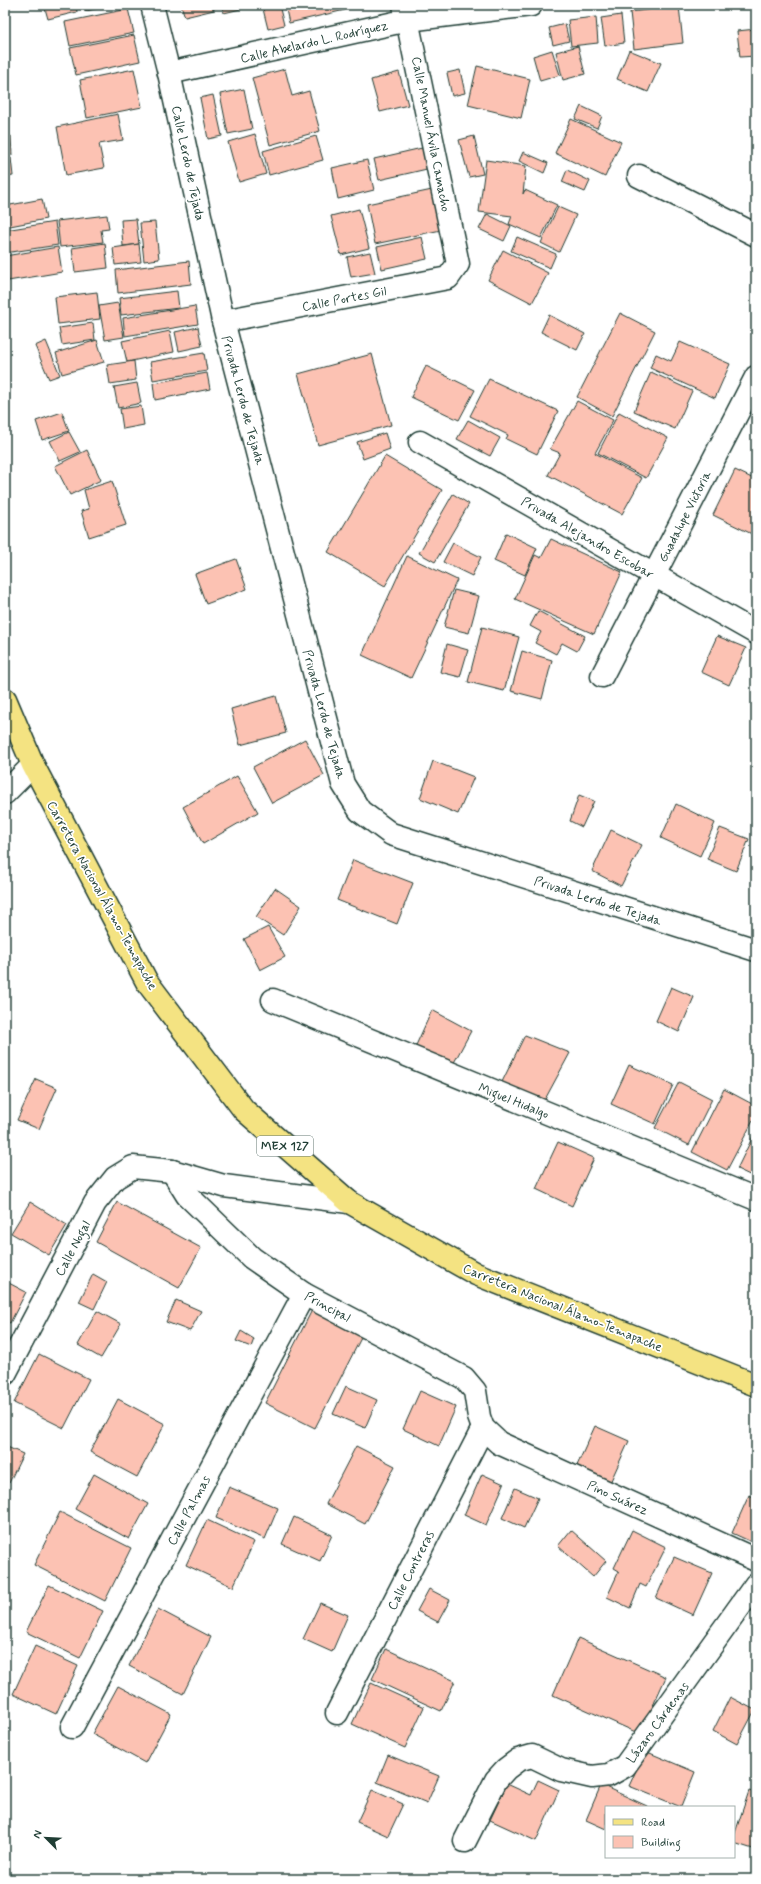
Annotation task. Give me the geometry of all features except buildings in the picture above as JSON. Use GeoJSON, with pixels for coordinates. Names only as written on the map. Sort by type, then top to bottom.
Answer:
{"type":"FeatureCollection","features":[{"type":"Feature","properties":{"kind":"main road","name":"Carretera Nacional Álamo-Temapache"},"geometry":{"type":"LineString","coordinates":[[5,698],[33,765],[147,982],[244,1110],[349,1202],[476,1274],[756,1385]]}},
{"type":"Feature","properties":{"kind":"street","name":"Calle Lerdo de Tejada"},"geometry":{"type":"LineString","coordinates":[[152,5],[170,73],[223,321]]}},
{"type":"Feature","properties":{"kind":"street","name":"Calle Abelardo L. Rodríguez"},"geometry":{"type":"LineString","coordinates":[[170,73],[406,12],[531,5]]}},
{"type":"Feature","properties":{"kind":"street","name":"Calle Manuel Ávila Camacho"},"geometry":{"type":"LineString","coordinates":[[406,12],[458,264]]}},
{"type":"Feature","properties":{"kind":"street"},"geometry":{"type":"LineString","coordinates":[[639,176],[756,235]]}},
{"type":"Feature","properties":{"kind":"street","name":"Calle Portes Gil"},"geometry":{"type":"LineString","coordinates":[[223,321],[448,278],[458,264]]}},
{"type":"Feature","properties":{"kind":"street","name":"Privada Lerdo de Tejada"},"geometry":{"type":"LineString","coordinates":[[223,321],[343,784],[360,811],[391,834],[756,950]]}},
{"type":"Feature","properties":{"kind":"street","name":"Guadalupe Victoria"},"geometry":{"type":"LineString","coordinates":[[602,676],[756,377]]}},
{"type":"Feature","properties":{"kind":"street","name":"Privada Alejandro Escobar"},"geometry":{"type":"LineString","coordinates":[[420,442],[756,633]]}},
{"type":"Feature","properties":{"kind":"street"},"geometry":{"type":"LineString","coordinates":[[5,793],[33,765]]}},
{"type":"Feature","properties":{"kind":"street","name":"Miguel Hidalgo"},"geometry":{"type":"LineString","coordinates":[[273,1000],[756,1199]]}},
{"type":"Feature","properties":{"kind":"street","name":"Calle Nogal"},"geometry":{"type":"LineString","coordinates":[[5,1374],[95,1203],[115,1178],[133,1167],[172,1171],[224,1186],[349,1202]]}},
{"type":"Feature","properties":{"kind":"street","name":"Principal"},"geometry":{"type":"LineString","coordinates":[[172,1171],[187,1195],[252,1258],[304,1294],[464,1378],[475,1391],[479,1417],[483,1428]]}},
{"type":"Feature","properties":{"kind":"street","name":"Calle Palmas"},"geometry":{"type":"LineString","coordinates":[[72,1727],[304,1294]]}},
{"type":"Feature","properties":{"kind":"street","name":"Pino Suárez"},"geometry":{"type":"LineString","coordinates":[[483,1428],[500,1443],[756,1560]]}},
{"type":"Feature","properties":{"kind":"street","name":"Calle Contreras"},"geometry":{"type":"LineString","coordinates":[[337,1713],[483,1428]]}},
{"type":"Feature","properties":{"kind":"street","name":"Lázaro Cárdenas"},"geometry":{"type":"LineString","coordinates":[[465,1841],[496,1780],[506,1769],[518,1760],[532,1756],[561,1770],[592,1777],[609,1775],[625,1766],[756,1584]]}}]}
